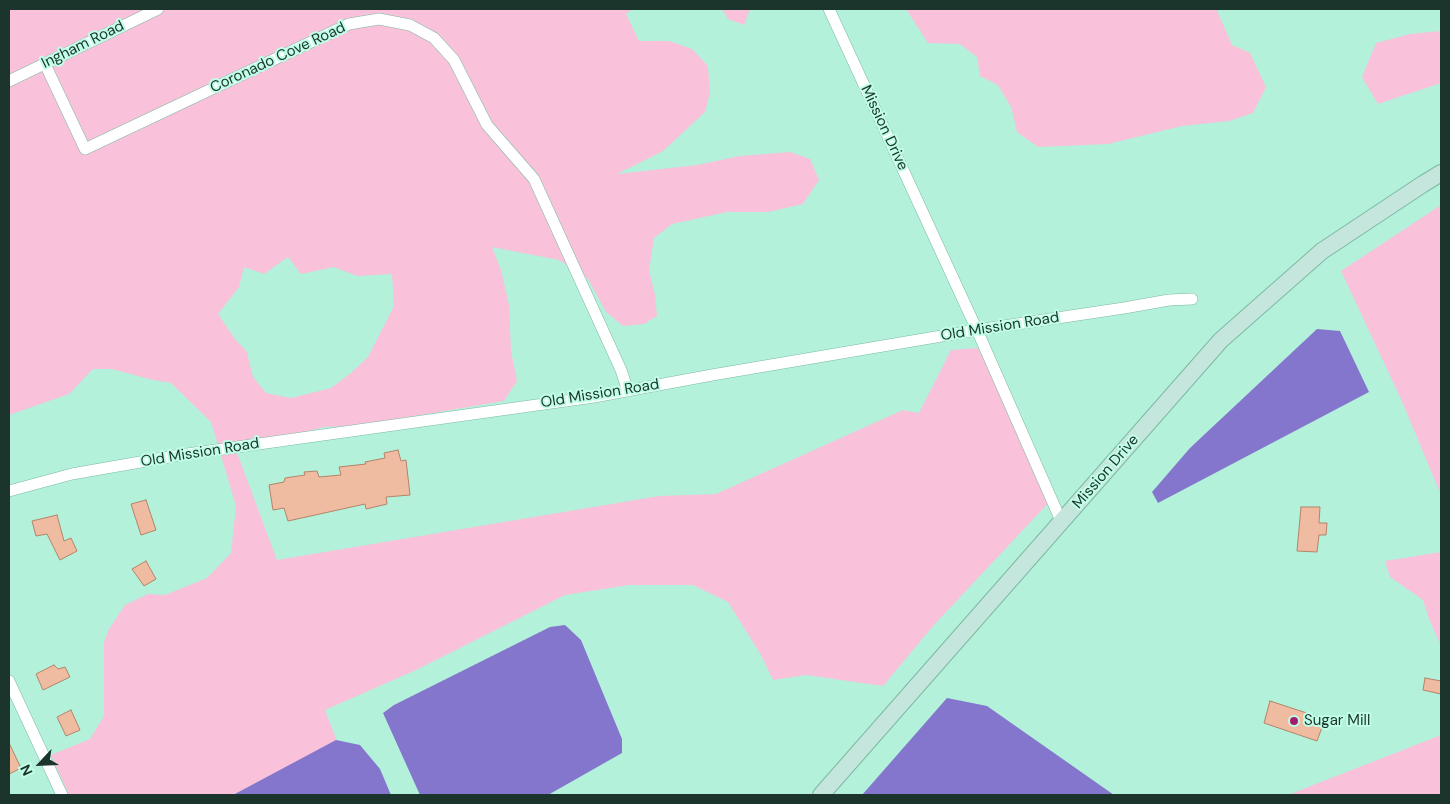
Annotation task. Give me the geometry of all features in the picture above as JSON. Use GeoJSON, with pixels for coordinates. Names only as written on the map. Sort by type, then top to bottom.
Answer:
{"type":"FeatureCollection","features":[{"type":"Feature","properties":{"kind":"street","name":"Ingham Road"},"geometry":{"type":"LineString","coordinates":[[9,81],[158,9]]}},
{"type":"Feature","properties":{"kind":"street","name":"Mission Drive"},"geometry":{"type":"LineString","coordinates":[[829,9],[977,330],[1062,523]]}},
{"type":"Feature","properties":{"kind":"street","name":"Coronado Cove Road"},"geometry":{"type":"LineString","coordinates":[[45,64],[85,149],[349,24],[379,19],[410,25],[434,38],[454,60],[487,125],[534,179],[621,370],[628,390]]}},
{"type":"Feature","properties":{"kind":"street","name":"Mission Drive"},"geometry":{"type":"LineString","coordinates":[[821,795],[1062,523],[1220,340],[1322,252],[1441,173]]}},
{"type":"Feature","properties":{"kind":"street","name":"Old Mission Road"},"geometry":{"type":"LineString","coordinates":[[9,491],[74,473],[180,455],[428,421],[628,390],[977,330],[1169,300],[1192,299]]}},
{"type":"Feature","properties":{"kind":"street"},"geometry":{"type":"LineString","coordinates":[[9,681],[62,795]]}},
{"type":"Feature","properties":{"kind":"shaded area"},"geometry":{"type":"Polygon","coordinates":[[[9,9],[633,9],[626,14],[639,41],[669,41],[692,49],[708,66],[710,93],[705,112],[663,151],[617,174],[697,165],[740,156],[790,152],[810,159],[819,180],[803,204],[768,212],[727,212],[672,224],[654,238],[649,270],[655,295],[657,316],[644,324],[623,326],[606,312],[588,279],[559,260],[492,247],[501,270],[509,305],[511,351],[517,381],[504,401],[356,426],[324,427],[236,450],[277,560],[659,496],[716,494],[903,410],[919,413],[951,350],[978,348],[1053,498],[933,626],[883,686],[806,675],[773,680],[761,655],[728,602],[693,585],[629,585],[565,595],[416,670],[325,710],[337,741],[233,795],[69,795],[51,755],[90,739],[104,716],[104,642],[109,629],[125,605],[148,594],[165,595],[207,578],[231,553],[236,506],[211,422],[171,383],[112,369],[93,369],[69,394],[9,415],[9,9]],[[288,257],[264,274],[244,267],[239,287],[218,314],[235,339],[247,352],[253,377],[266,393],[291,398],[331,388],[351,373],[368,357],[394,306],[392,274],[357,276],[334,267],[301,274],[288,257]]]}},
{"type":"Feature","properties":{"kind":"shaded area"},"geometry":{"type":"Polygon","coordinates":[[[722,9],[750,9],[744,25],[728,19],[722,9]]]}},
{"type":"Feature","properties":{"kind":"shaded area"},"geometry":{"type":"Polygon","coordinates":[[[906,9],[1218,9],[1232,45],[1250,53],[1266,87],[1253,113],[1229,121],[1182,126],[1108,144],[1038,147],[1017,132],[1011,107],[998,85],[980,76],[977,57],[960,44],[928,43],[906,9]]]}},
{"type":"Feature","properties":{"kind":"shaded area"},"geometry":{"type":"Polygon","coordinates":[[[1441,31],[1441,83],[1378,104],[1362,77],[1376,43],[1410,34],[1441,31]]]}},
{"type":"Feature","properties":{"kind":"shaded area"},"geometry":{"type":"Polygon","coordinates":[[[1441,205],[1441,495],[1401,399],[1341,271],[1441,205]]]}},
{"type":"Feature","properties":{"kind":"shaded area"},"geometry":{"type":"Polygon","coordinates":[[[1317,329],[1340,331],[1369,392],[1158,503],[1152,492],[1190,448],[1317,329]]]}},
{"type":"Feature","properties":{"kind":"shaded area"},"geometry":{"type":"Polygon","coordinates":[[[1441,552],[1441,646],[1423,600],[1390,577],[1385,561],[1441,552]]]}},
{"type":"Feature","properties":{"kind":"shaded area"},"geometry":{"type":"Polygon","coordinates":[[[565,625],[581,640],[622,739],[622,753],[548,795],[420,795],[383,713],[394,705],[550,627],[565,625]]]}},
{"type":"Feature","properties":{"kind":"shaded area"},"geometry":{"type":"Polygon","coordinates":[[[947,698],[987,706],[1114,795],[862,795],[947,698]]]}},
{"type":"Feature","properties":{"kind":"shaded area"},"geometry":{"type":"Polygon","coordinates":[[[1441,735],[1441,795],[1288,795],[1441,735]]]}},
{"type":"Feature","properties":{"kind":"shaded area"},"geometry":{"type":"Polygon","coordinates":[[[336,740],[360,745],[380,769],[391,795],[233,795],[336,740]]]}},
{"type":"Feature","properties":{"kind":"building"},"geometry":{"type":"Polygon","coordinates":[[[398,450],[401,461],[406,460],[410,495],[386,497],[387,504],[366,509],[365,504],[288,521],[284,508],[273,510],[269,485],[284,482],[285,478],[305,475],[304,472],[317,471],[319,477],[341,475],[339,467],[366,464],[365,462],[385,458],[384,453],[398,450]]]}},
{"type":"Feature","properties":{"kind":"building"},"geometry":{"type":"Polygon","coordinates":[[[146,500],[156,530],[141,535],[131,504],[146,500]]]}},
{"type":"Feature","properties":{"kind":"building"},"geometry":{"type":"Polygon","coordinates":[[[1301,507],[1320,507],[1319,523],[1327,523],[1326,535],[1319,535],[1317,552],[1297,551],[1301,507]]]}},
{"type":"Feature","properties":{"kind":"building"},"geometry":{"type":"Polygon","coordinates":[[[57,515],[64,541],[71,538],[77,551],[60,560],[47,534],[36,536],[32,521],[57,515]]]}},
{"type":"Feature","properties":{"kind":"building"},"geometry":{"type":"Polygon","coordinates":[[[146,561],[156,579],[144,586],[132,569],[146,561]]]}},
{"type":"Feature","properties":{"kind":"building"},"geometry":{"type":"Polygon","coordinates":[[[54,665],[58,669],[65,667],[70,677],[43,690],[36,674],[54,665]]]}},
{"type":"Feature","properties":{"kind":"building"},"geometry":{"type":"Polygon","coordinates":[[[1425,678],[1441,681],[1441,694],[1423,690],[1425,678]]]}},
{"type":"Feature","properties":{"kind":"building","name":"Sugar Mill"},"geometry":{"type":"Polygon","coordinates":[[[1270,701],[1325,719],[1317,741],[1264,723],[1270,701]]]}},
{"type":"Feature","properties":{"kind":"building"},"geometry":{"type":"Polygon","coordinates":[[[71,710],[80,730],[66,736],[57,717],[71,710]]]}},
{"type":"Feature","properties":{"kind":"building"},"geometry":{"type":"Polygon","coordinates":[[[9,743],[21,768],[9,774],[9,743]]]}},
{"type":"Feature","properties":{"kind":"place","name":"Sugar Mill"},"geometry":{"type":"Point","coordinates":[1294,721]}}]}
